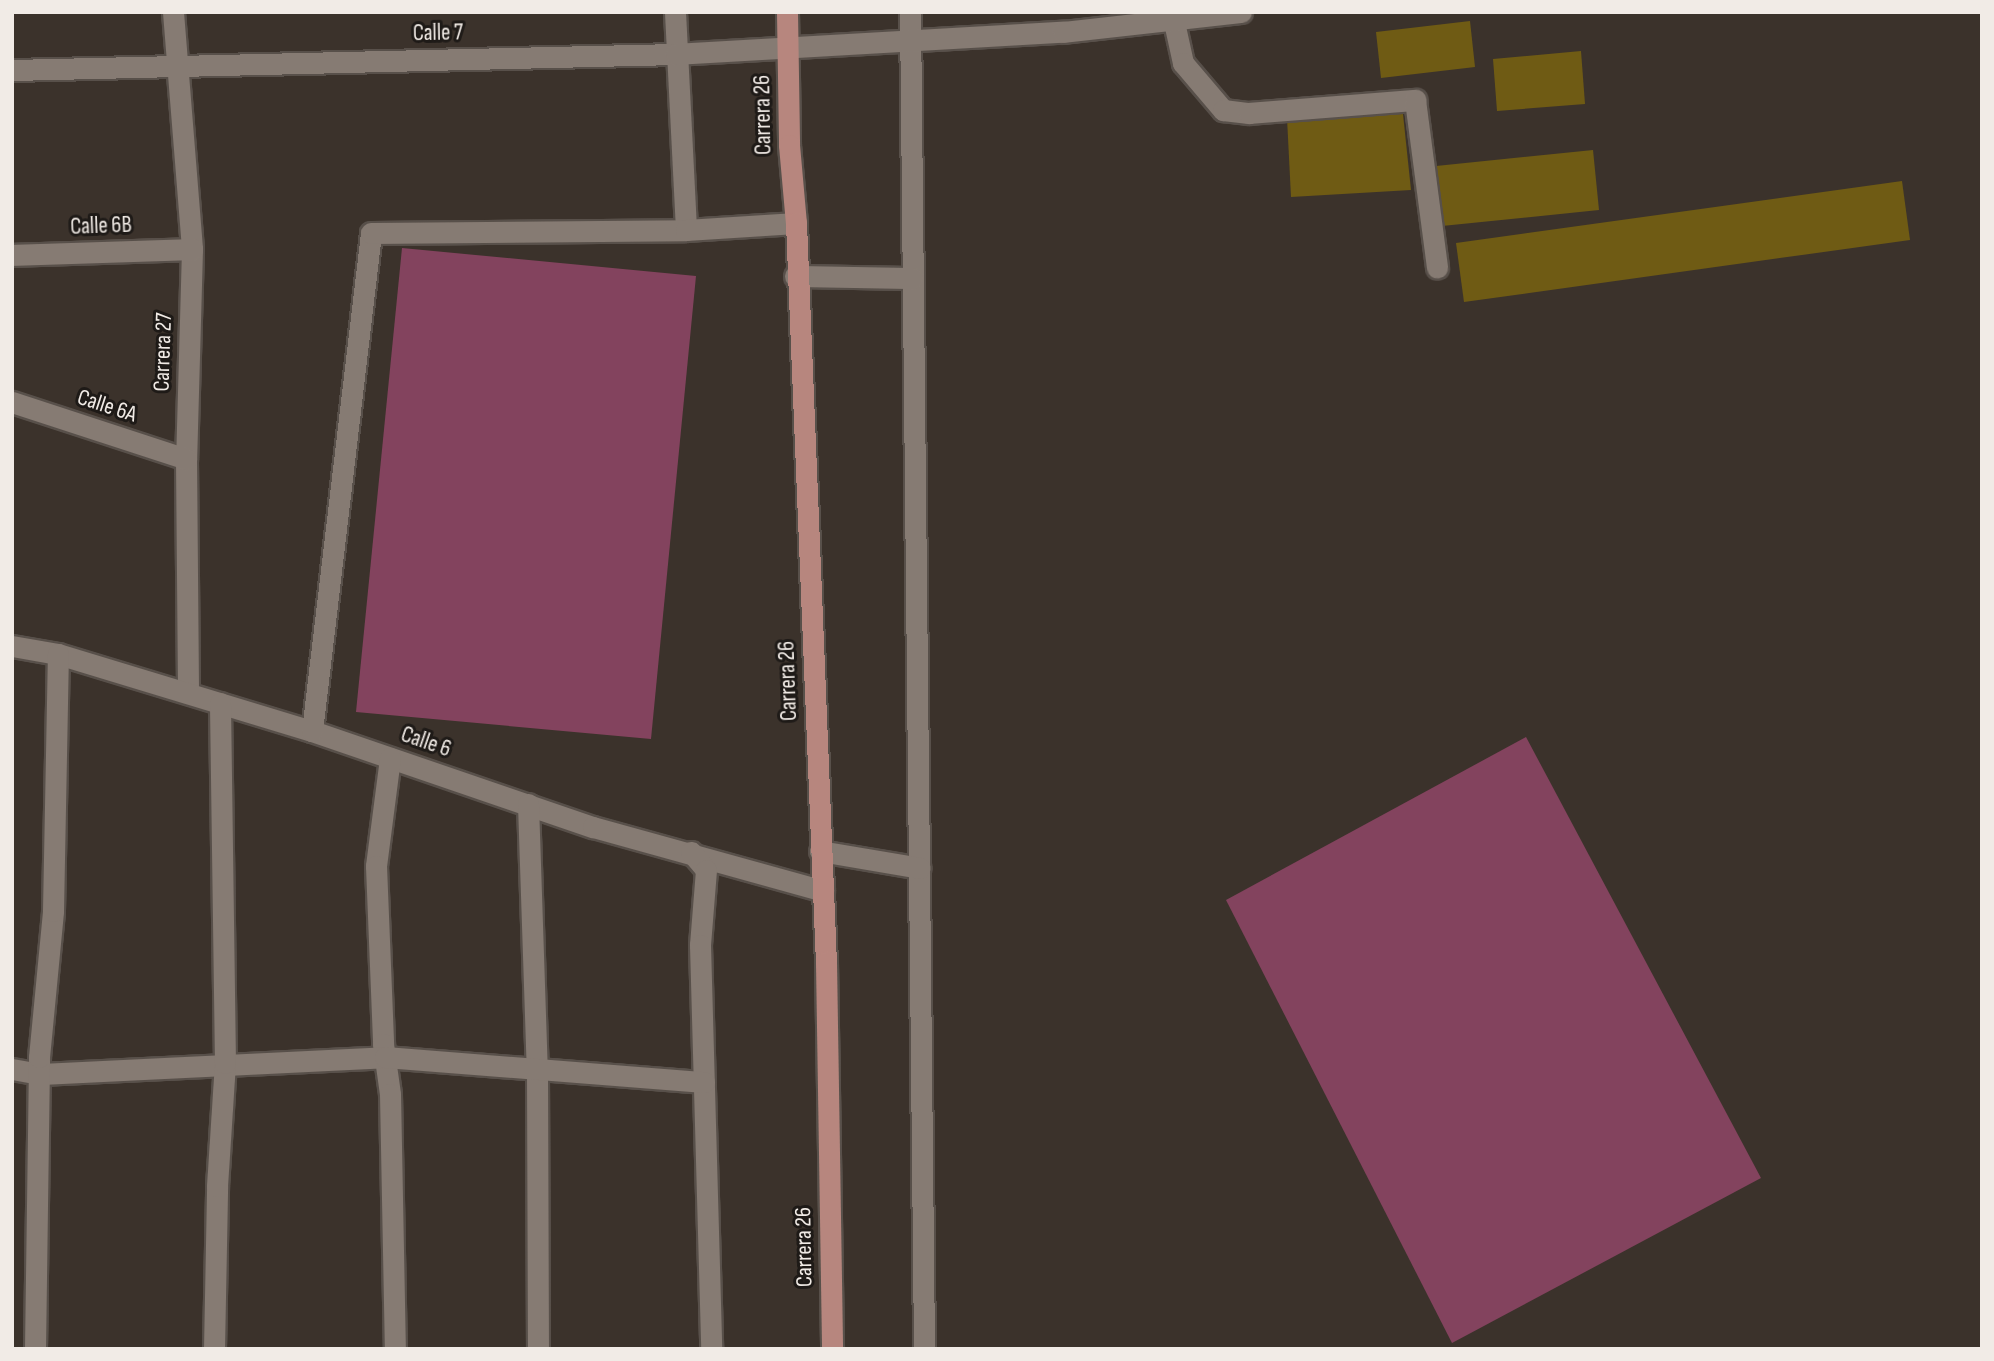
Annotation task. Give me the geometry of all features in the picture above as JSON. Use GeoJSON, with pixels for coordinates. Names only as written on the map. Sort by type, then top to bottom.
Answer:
{"type":"FeatureCollection","features":[{"type":"Feature","properties":{"kind":"main road","name":"Carrera 26"},"geometry":{"type":"LineString","coordinates":[[787,12],[789,145],[796,223],[795,276],[823,891],[832,1349]]}},
{"type":"Feature","properties":{"kind":"street","name":"Carrera 27"},"geometry":{"type":"LineString","coordinates":[[173,12],[175,64],[192,249],[186,459],[188,693]]}},
{"type":"Feature","properties":{"kind":"street"},"geometry":{"type":"LineString","coordinates":[[675,12],[686,230]]}},
{"type":"Feature","properties":{"kind":"street"},"geometry":{"type":"LineString","coordinates":[[911,12],[925,1349]]}},
{"type":"Feature","properties":{"kind":"street","name":"Calle 7"},"geometry":{"type":"LineString","coordinates":[[12,70],[676,54],[910,38],[1063,32],[1174,22],[1241,12]]}},
{"type":"Feature","properties":{"kind":"street"},"geometry":{"type":"LineString","coordinates":[[1174,22],[1183,64],[1223,110],[1248,113],[1415,100],[1437,268]]}},
{"type":"Feature","properties":{"kind":"street"},"geometry":{"type":"LineString","coordinates":[[312,731],[371,233],[686,230],[796,223]]}},
{"type":"Feature","properties":{"kind":"street","name":"Calle 6B"},"geometry":{"type":"LineString","coordinates":[[12,255],[192,249]]}},
{"type":"Feature","properties":{"kind":"street"},"geometry":{"type":"LineString","coordinates":[[795,276],[912,278]]}},
{"type":"Feature","properties":{"kind":"street","name":"Calle 6A"},"geometry":{"type":"LineString","coordinates":[[12,402],[186,459]]}},
{"type":"Feature","properties":{"kind":"street","name":"Calle 6"},"geometry":{"type":"LineString","coordinates":[[12,646],[58,654],[188,693],[312,731],[528,804],[823,891]]}},
{"type":"Feature","properties":{"kind":"street"},"geometry":{"type":"LineString","coordinates":[[36,1349],[41,997],[54,911],[58,654]]}},
{"type":"Feature","properties":{"kind":"street"},"geometry":{"type":"LineString","coordinates":[[214,1349],[225,1063],[220,703]]}},
{"type":"Feature","properties":{"kind":"street"},"geometry":{"type":"LineString","coordinates":[[390,758],[376,866],[385,1057],[391,1122],[395,1349]]}},
{"type":"Feature","properties":{"kind":"street"},"geometry":{"type":"LineString","coordinates":[[528,804],[537,1070],[538,1349]]}},
{"type":"Feature","properties":{"kind":"street"},"geometry":{"type":"LineString","coordinates":[[820,851],[920,868]]}},
{"type":"Feature","properties":{"kind":"street"},"geometry":{"type":"LineString","coordinates":[[691,852],[706,870],[700,945],[711,1349]]}},
{"type":"Feature","properties":{"kind":"street"},"geometry":{"type":"LineString","coordinates":[[12,1069],[41,1074],[385,1057],[704,1083]]}},
{"type":"Feature","properties":{"kind":"shaded area"},"geometry":{"type":"Polygon","coordinates":[[[402,248],[696,276],[651,739],[356,712],[402,248]]]}},
{"type":"Feature","properties":{"kind":"shaded area"},"geometry":{"type":"Polygon","coordinates":[[[1526,737],[1761,1178],[1452,1343],[1226,900],[1526,737]]]}},
{"type":"Feature","properties":{"kind":"building"},"geometry":{"type":"Polygon","coordinates":[[[1470,21],[1475,67],[1381,78],[1376,32],[1470,21]]]}},
{"type":"Feature","properties":{"kind":"building"},"geometry":{"type":"Polygon","coordinates":[[[1581,51],[1585,104],[1497,111],[1493,59],[1581,51]]]}},
{"type":"Feature","properties":{"kind":"building"},"geometry":{"type":"Polygon","coordinates":[[[1403,114],[1411,190],[1291,197],[1287,118],[1403,114]]]}},
{"type":"Feature","properties":{"kind":"building"},"geometry":{"type":"Polygon","coordinates":[[[1593,150],[1599,210],[1442,226],[1436,166],[1593,150]]]}},
{"type":"Feature","properties":{"kind":"building"},"geometry":{"type":"Polygon","coordinates":[[[1902,181],[1910,240],[1464,302],[1456,243],[1902,181]]]}}]}
